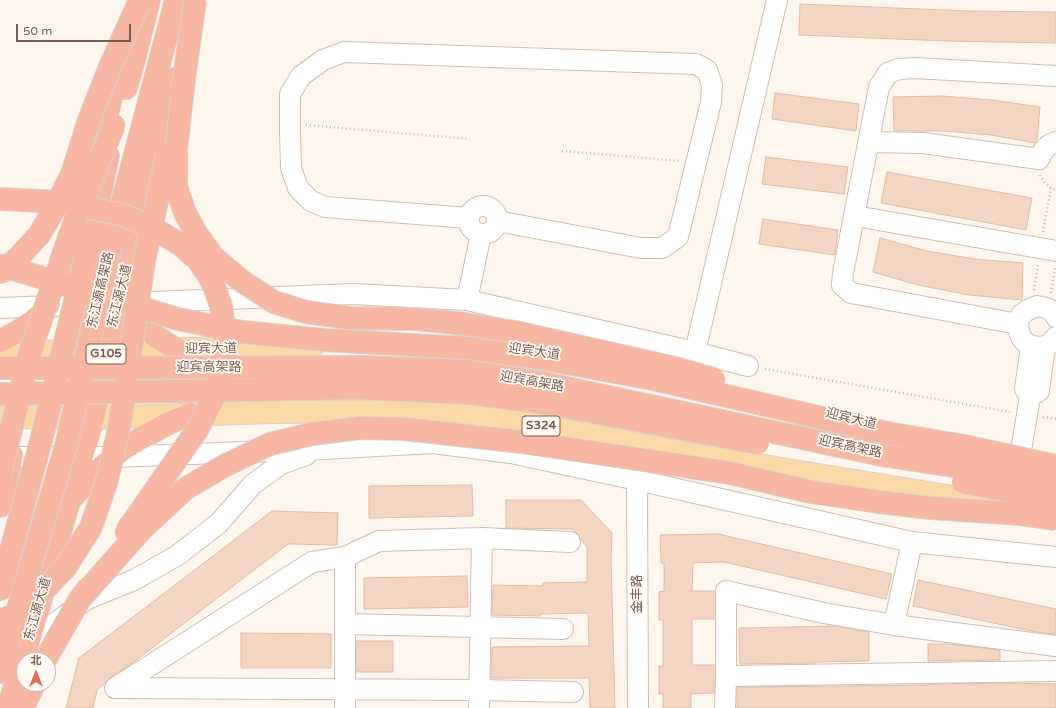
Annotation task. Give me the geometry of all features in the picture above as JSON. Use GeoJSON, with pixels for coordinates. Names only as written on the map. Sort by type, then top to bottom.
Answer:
{"type":"FeatureCollection","features":[{"type":"Feature","properties":{"kind":"highway"},"geometry":{"type":"LineString","coordinates":[[1,488],[10,417],[38,352],[53,302],[80,228],[134,0]]}},
{"type":"Feature","properties":{"kind":"highway"},"geometry":{"type":"LineString","coordinates":[[0,273],[19,257],[39,235],[51,216],[72,174],[89,120],[110,67],[140,0]]}},
{"type":"Feature","properties":{"kind":"highway","name":"东江源高架路"},"geometry":{"type":"LineString","coordinates":[[0,590],[41,441],[91,235],[114,125],[133,64],[149,0]]}},
{"type":"Feature","properties":{"kind":"highway","name":"东江源高架路"},"geometry":{"type":"LineString","coordinates":[[0,672],[67,442],[112,240],[176,0]]}},
{"type":"Feature","properties":{"kind":"highway"},"geometry":{"type":"LineString","coordinates":[[196,0],[184,79],[176,150],[176,186],[185,213],[196,233],[213,257],[242,282],[274,302],[306,312],[350,318],[416,320],[465,324],[563,342],[675,368],[759,392],[887,433]]}},
{"type":"Feature","properties":{"kind":"highway","name":"东江源大道"},"geometry":{"type":"LineString","coordinates":[[8,708],[93,418],[107,351],[125,304],[125,276],[177,78],[202,0]]}},
{"type":"Feature","properties":{"kind":"highway"},"geometry":{"type":"LineString","coordinates":[[0,620],[13,616],[40,594],[65,568],[91,527],[106,483],[119,428],[144,261],[184,79]]}},
{"type":"Feature","properties":{"kind":"highway"},"geometry":{"type":"LineString","coordinates":[[1,488],[30,352],[73,226],[114,125]]}},
{"type":"Feature","properties":{"kind":"highway"},"geometry":{"type":"LineString","coordinates":[[0,199],[61,202],[123,215],[153,228],[181,245],[198,260],[212,281],[222,306],[226,341],[221,373],[214,396],[197,430],[80,600],[50,652]]}},
{"type":"Feature","properties":{"kind":"highway"},"geometry":{"type":"LineString","coordinates":[[0,265],[178,320],[242,332],[324,340],[466,348],[539,358],[653,379],[887,433],[964,446],[1056,467]]}},
{"type":"Feature","properties":{"kind":"highway"},"geometry":{"type":"LineString","coordinates":[[0,341],[20,331],[53,302]]}},
{"type":"Feature","properties":{"kind":"highway"},"geometry":{"type":"LineString","coordinates":[[125,304],[137,315],[155,336],[178,350]]}},
{"type":"Feature","properties":{"kind":"highway","name":"迎宾高架路"},"geometry":{"type":"LineString","coordinates":[[0,368],[361,367],[468,371],[543,383],[882,455],[1056,482]]}},
{"type":"Feature","properties":{"kind":"highway","name":"迎宾高架路"},"geometry":{"type":"LineString","coordinates":[[0,394],[360,388],[468,393],[540,402],[1056,500]]}},
{"type":"Feature","properties":{"kind":"highway"},"geometry":{"type":"LineString","coordinates":[[69,501],[86,482],[114,457],[144,436],[190,414]]}},
{"type":"Feature","properties":{"kind":"highway"},"geometry":{"type":"LineString","coordinates":[[80,600],[141,530],[185,489],[224,466],[270,444],[312,434],[361,428],[404,428],[522,442],[730,473],[811,492],[879,502],[931,508],[1021,514],[1056,519]]}},
{"type":"Feature","properties":{"kind":"highway"},"geometry":{"type":"LineString","coordinates":[[22,708],[30,692]]}},
{"type":"Feature","properties":{"kind":"main road","name":"迎宾大道"},"geometry":{"type":"LineString","coordinates":[[0,352],[468,344],[540,352],[713,384],[1019,462],[1056,467]]}},
{"type":"Feature","properties":{"kind":"main road","name":"S324"},"geometry":{"type":"LineString","coordinates":[[10,417],[93,418],[272,412],[461,411],[696,455],[1056,514]]}},
{"type":"Feature","properties":{"kind":"street"},"geometry":{"type":"LineString","coordinates":[[695,352],[777,0]]}},
{"type":"Feature","properties":{"kind":"street"},"geometry":{"type":"LineString","coordinates":[[469,218],[325,207],[311,201],[298,188],[291,168],[290,94],[301,76],[323,60],[344,52],[696,64],[707,70],[712,85],[711,102],[678,237],[662,248],[641,248],[497,221]]}},
{"type":"Feature","properties":{"kind":"street"},"geometry":{"type":"LineString","coordinates":[[1018,324],[851,293],[842,285],[843,273],[879,87],[888,73],[899,69],[915,68],[1056,76]]}},
{"type":"Feature","properties":{"kind":"street"},"geometry":{"type":"LineString","coordinates":[[869,142],[923,143],[1039,159],[1043,151],[1056,142]]}},
{"type":"Feature","properties":{"kind":"street"},"geometry":{"type":"LineString","coordinates":[[486,206],[491,208],[497,216],[497,221],[492,230],[481,234],[471,228],[469,218],[471,212],[475,208],[486,206]]}},
{"type":"Feature","properties":{"kind":"street"},"geometry":{"type":"LineString","coordinates":[[855,216],[1056,251]]}},
{"type":"Feature","properties":{"kind":"street"},"geometry":{"type":"LineString","coordinates":[[467,300],[481,234]]}},
{"type":"Feature","properties":{"kind":"street"},"geometry":{"type":"LineString","coordinates":[[0,308],[53,302],[125,304],[353,294],[467,300],[695,352],[748,366]]}},
{"type":"Feature","properties":{"kind":"street"},"geometry":{"type":"LineString","coordinates":[[1019,462],[1029,406],[1039,391],[1044,343],[1025,342],[1018,331],[1018,324],[1022,314],[1026,310],[1037,306],[1043,307],[1052,313]]}},
{"type":"Feature","properties":{"kind":"street"},"geometry":{"type":"LineString","coordinates":[[6,457],[114,457],[432,443],[511,453],[912,542],[1056,557]]}},
{"type":"Feature","properties":{"kind":"street"},"geometry":{"type":"LineString","coordinates":[[28,644],[87,599],[134,580],[178,555],[219,523],[253,484],[281,464],[322,449]]}},
{"type":"Feature","properties":{"kind":"street","name":"金丰路"},"geometry":{"type":"LineString","coordinates":[[637,480],[638,708]]}},
{"type":"Feature","properties":{"kind":"street"},"geometry":{"type":"LineString","coordinates":[[479,699],[482,538]]}},
{"type":"Feature","properties":{"kind":"street"},"geometry":{"type":"LineString","coordinates":[[570,542],[482,538],[379,541],[345,556],[312,562],[115,688],[345,699],[479,699],[573,692]]}},
{"type":"Feature","properties":{"kind":"street"},"geometry":{"type":"LineString","coordinates":[[894,625],[912,542]]}},
{"type":"Feature","properties":{"kind":"street"},"geometry":{"type":"LineString","coordinates":[[345,556],[345,699]]}},
{"type":"Feature","properties":{"kind":"street"},"geometry":{"type":"LineString","coordinates":[[725,708],[726,591],[824,613],[894,625],[1056,646]]}},
{"type":"Feature","properties":{"kind":"street"},"geometry":{"type":"LineString","coordinates":[[346,624],[563,629]]}},
{"type":"Feature","properties":{"kind":"street"},"geometry":{"type":"LineString","coordinates":[[726,676],[1056,671]]}},
{"type":"Feature","properties":{"kind":"path"},"geometry":{"type":"LineString","coordinates":[[290,124],[470,139]]}},
{"type":"Feature","properties":{"kind":"path"},"geometry":{"type":"LineString","coordinates":[[562,151],[696,162]]}},
{"type":"Feature","properties":{"kind":"path"},"geometry":{"type":"LineString","coordinates":[[1052,313],[1056,263]]}},
{"type":"Feature","properties":{"kind":"path"},"geometry":{"type":"LineString","coordinates":[[748,366],[1029,406],[1056,419]]}},
{"type":"Feature","properties":{"kind":"building"},"geometry":{"type":"Polygon","coordinates":[[[800,4],[970,11],[1056,12],[1056,43],[946,41],[799,35],[800,4]]]}},
{"type":"Feature","properties":{"kind":"building"},"geometry":{"type":"Polygon","coordinates":[[[775,93],[859,104],[856,131],[772,119],[775,93]]]}},
{"type":"Feature","properties":{"kind":"building"},"geometry":{"type":"Polygon","coordinates":[[[942,96],[992,100],[1040,107],[1037,140],[1035,143],[991,135],[944,131],[894,131],[893,97],[942,96]]]}},
{"type":"Feature","properties":{"kind":"building"},"geometry":{"type":"Polygon","coordinates":[[[766,157],[848,167],[844,194],[762,184],[766,157]]]}},
{"type":"Feature","properties":{"kind":"building"},"geometry":{"type":"Polygon","coordinates":[[[887,172],[1032,198],[1026,230],[881,203],[887,172]]]}},
{"type":"Feature","properties":{"kind":"building"},"geometry":{"type":"Polygon","coordinates":[[[763,219],[838,230],[835,255],[759,244],[763,219]]]}},
{"type":"Feature","properties":{"kind":"building"},"geometry":{"type":"Polygon","coordinates":[[[880,238],[927,251],[975,259],[1023,263],[1022,300],[969,295],[918,285],[873,272],[880,238]]]}},
{"type":"Feature","properties":{"kind":"building"},"geometry":{"type":"Polygon","coordinates":[[[472,485],[473,516],[369,518],[369,486],[472,485]]]}},
{"type":"Feature","properties":{"kind":"building"},"geometry":{"type":"Polygon","coordinates":[[[506,500],[581,500],[612,533],[611,559],[615,708],[590,708],[589,678],[491,678],[492,647],[589,646],[588,613],[540,614],[540,616],[492,615],[493,585],[543,586],[543,583],[587,582],[587,547],[573,529],[506,528],[506,500]]]}},
{"type":"Feature","properties":{"kind":"building"},"geometry":{"type":"Polygon","coordinates":[[[272,511],[338,513],[337,545],[288,544],[131,664],[108,679],[97,690],[93,708],[66,708],[79,658],[272,511]]]}},
{"type":"Feature","properties":{"kind":"building"},"geometry":{"type":"Polygon","coordinates":[[[718,534],[892,574],[886,599],[724,562],[693,563],[692,591],[714,591],[714,619],[692,619],[692,665],[714,665],[714,693],[691,694],[691,708],[663,708],[663,694],[659,694],[659,666],[663,666],[663,620],[659,620],[659,592],[664,591],[664,563],[661,563],[660,535],[718,534]]]}},
{"type":"Feature","properties":{"kind":"building"},"geometry":{"type":"Polygon","coordinates":[[[467,576],[468,607],[364,609],[364,578],[467,576]]]}},
{"type":"Feature","properties":{"kind":"building"},"geometry":{"type":"Polygon","coordinates":[[[918,580],[1056,609],[1056,634],[1036,632],[913,606],[918,580]]]}},
{"type":"Feature","properties":{"kind":"building"},"geometry":{"type":"Polygon","coordinates":[[[834,626],[869,632],[869,661],[740,664],[739,628],[834,626]]]}},
{"type":"Feature","properties":{"kind":"building"},"geometry":{"type":"Polygon","coordinates":[[[241,633],[331,634],[331,668],[241,668],[241,633]]]}},
{"type":"Feature","properties":{"kind":"building"},"geometry":{"type":"Polygon","coordinates":[[[356,641],[393,641],[393,672],[356,672],[356,641]]]}},
{"type":"Feature","properties":{"kind":"building"},"geometry":{"type":"Polygon","coordinates":[[[928,644],[950,644],[1000,650],[1000,660],[928,661],[928,644]]]}},
{"type":"Feature","properties":{"kind":"building"},"geometry":{"type":"Polygon","coordinates":[[[1000,683],[1056,684],[1056,708],[737,708],[737,687],[1000,683]]]}}]}
